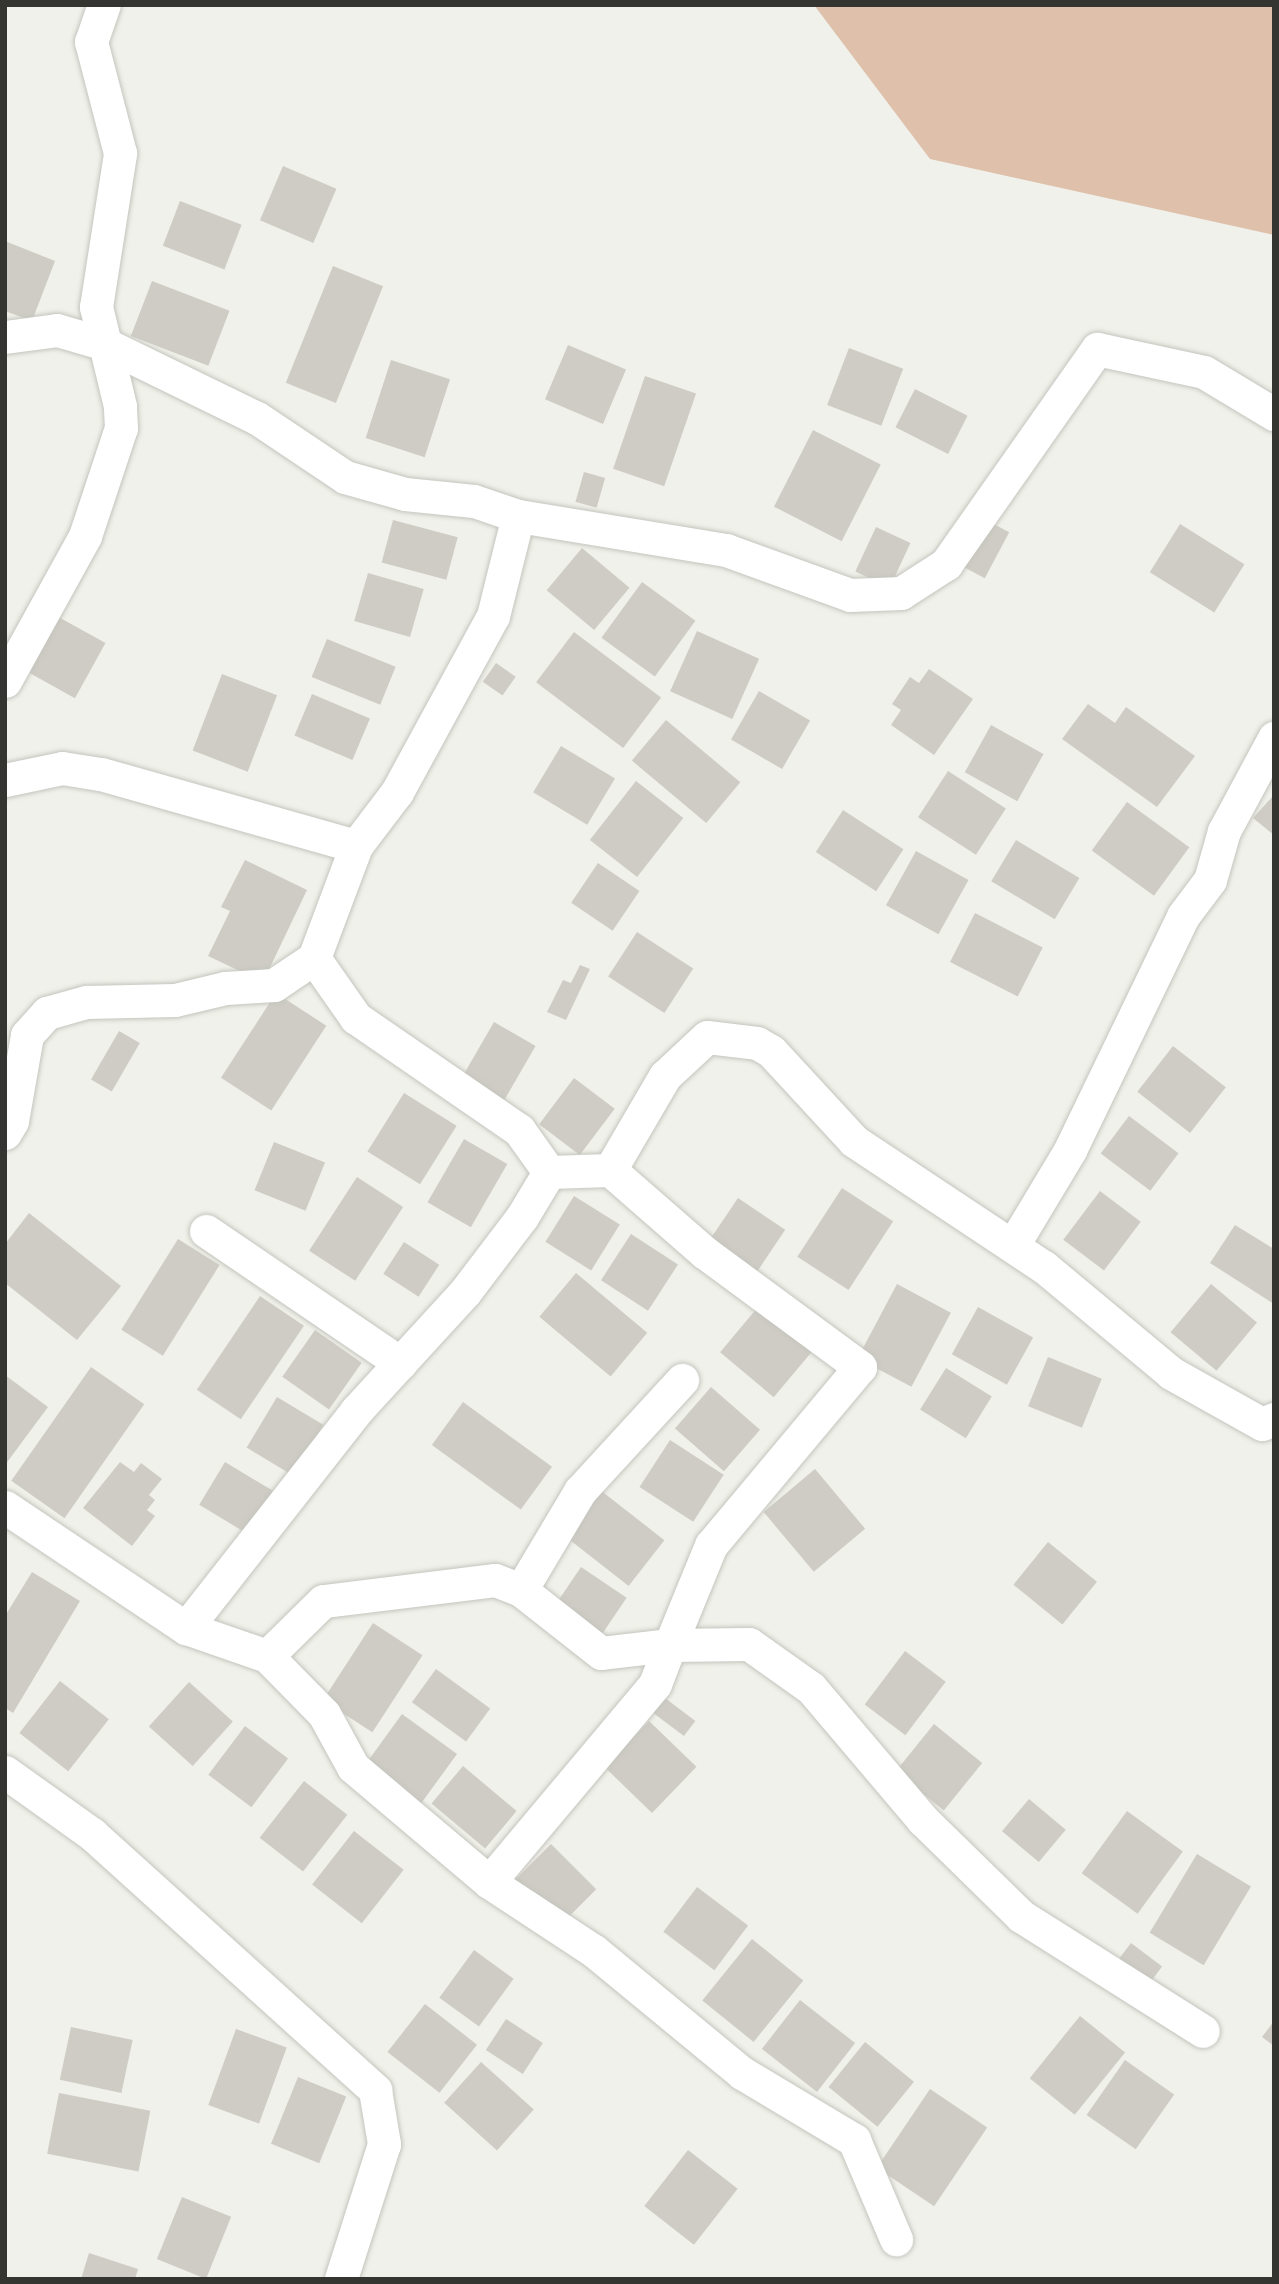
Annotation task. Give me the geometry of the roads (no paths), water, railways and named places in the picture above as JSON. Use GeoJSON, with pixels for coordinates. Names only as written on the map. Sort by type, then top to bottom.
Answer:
{"type":"FeatureCollection","features":[{"type":"Feature","properties":{"kind":"street"},"geometry":{"type":"LineString","coordinates":[[5,681],[85,536],[121,428],[96,307],[120,153],[91,42],[104,5]]}},
{"type":"Feature","properties":{"kind":"street"},"geometry":{"type":"LineString","coordinates":[[5,337],[57,330],[105,344],[257,418],[345,477],[405,494],[474,501],[518,516],[726,551],[850,595],[901,593],[946,564],[1097,349],[1204,372],[1274,414]]}},
{"type":"Feature","properties":{"kind":"street"},"geometry":{"type":"LineString","coordinates":[[5,1133],[12,1121],[27,1035],[47,1013],[86,1002],[175,1000],[225,988],[274,985],[314,958],[356,846],[397,792],[493,616],[518,516]]}},
{"type":"Feature","properties":{"kind":"street"},"geometry":{"type":"LineString","coordinates":[[1013,1245],[1070,1150],[1183,916],[1210,880],[1224,831],[1274,738]]}},
{"type":"Feature","properties":{"kind":"street"},"geometry":{"type":"LineString","coordinates":[[5,780],[62,768],[101,774],[356,846]]}},
{"type":"Feature","properties":{"kind":"street"},"geometry":{"type":"LineString","coordinates":[[314,958],[356,1018],[519,1130],[549,1172]]}},
{"type":"Feature","properties":{"kind":"street"},"geometry":{"type":"LineString","coordinates":[[610,1170],[665,1076],[707,1037],[757,1043],[771,1051],[854,1141],[920,1189],[1013,1245],[1171,1373],[1262,1424],[1274,1419]]}},
{"type":"Feature","properties":{"kind":"street"},"geometry":{"type":"LineString","coordinates":[[489,1882],[655,1684],[711,1545],[860,1367],[704,1252],[610,1170],[549,1172]]}},
{"type":"Feature","properties":{"kind":"street"},"geometry":{"type":"LineString","coordinates":[[186,1628],[400,1363],[465,1292],[522,1217],[549,1172]]}},
{"type":"Feature","properties":{"kind":"street"},"geometry":{"type":"LineString","coordinates":[[206,1231],[400,1363]]}},
{"type":"Feature","properties":{"kind":"street"},"geometry":{"type":"LineString","coordinates":[[521,1590],[580,1491],[682,1380]]}},
{"type":"Feature","properties":{"kind":"street"},"geometry":{"type":"LineString","coordinates":[[5,1507],[186,1628],[267,1656],[324,1714],[354,1767],[489,1882],[594,1951],[742,2073],[854,2140],[896,2239]]}},
{"type":"Feature","properties":{"kind":"street"},"geometry":{"type":"LineString","coordinates":[[267,1656],[323,1601],[495,1580],[521,1590],[601,1653],[670,1645],[749,1644],[811,1688],[923,1820],[1021,1916],[1203,2031]]}},
{"type":"Feature","properties":{"kind":"street"},"geometry":{"type":"LineString","coordinates":[[5,1772],[92,1834],[375,2090],[384,2144],[341,2279]]}}]}
